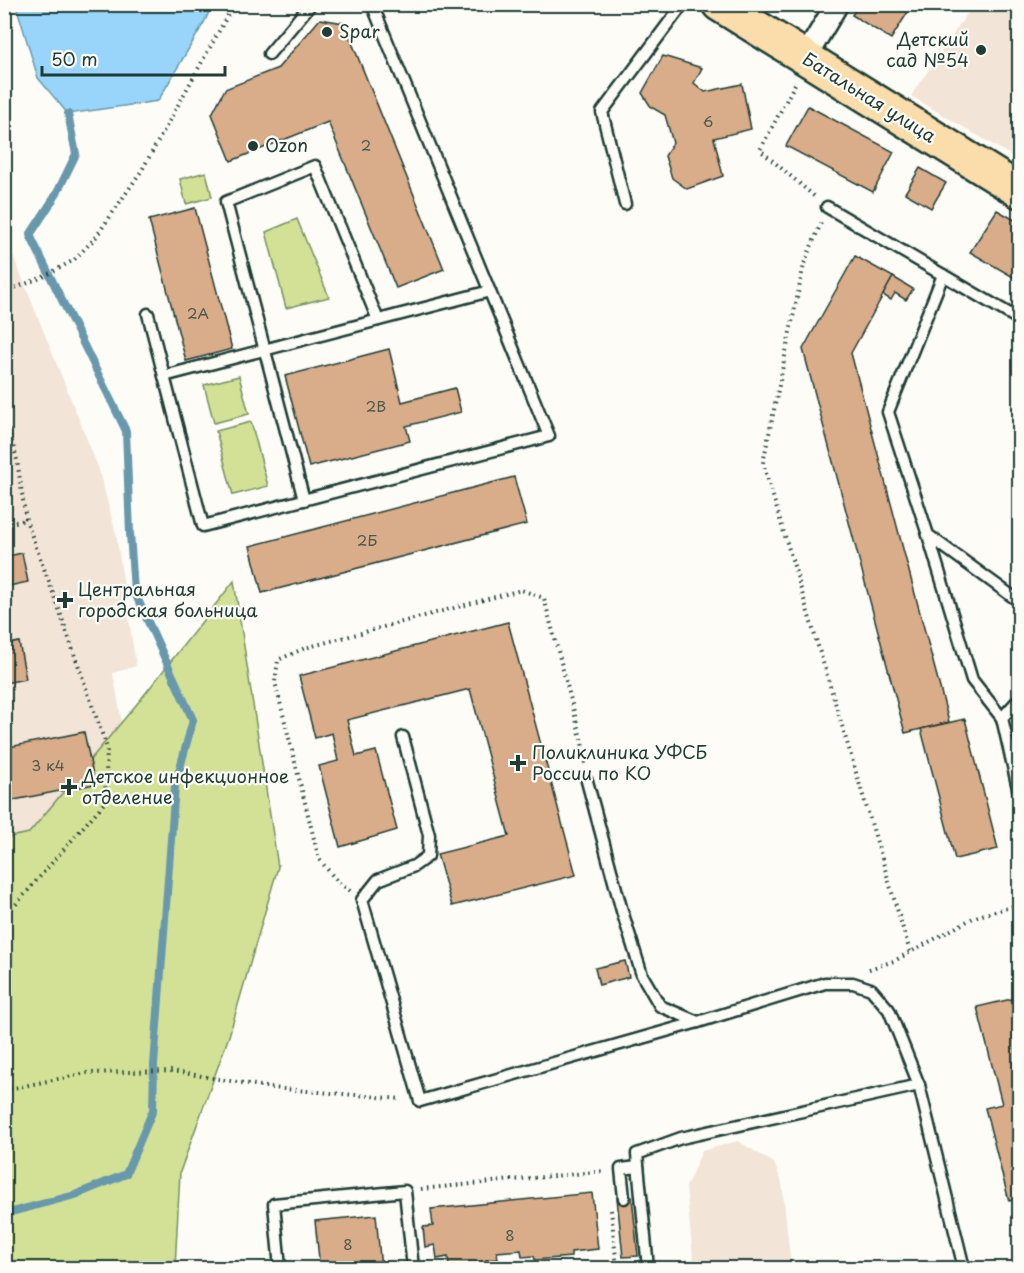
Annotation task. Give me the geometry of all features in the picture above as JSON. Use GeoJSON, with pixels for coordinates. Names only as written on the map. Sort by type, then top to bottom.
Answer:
{"type":"FeatureCollection","features":[{"type":"Feature","properties":{"kind":"main road","name":"Батальная улица"},"geometry":{"type":"LineString","coordinates":[[719,4],[802,68],[1020,191]]}},
{"type":"Feature","properties":{"kind":"street"},"geometry":{"type":"LineString","coordinates":[[802,68],[837,4]]}},
{"type":"Feature","properties":{"kind":"lane"},"geometry":{"type":"LineString","coordinates":[[269,54],[311,4]]}},
{"type":"Feature","properties":{"kind":"lane"},"geometry":{"type":"LineString","coordinates":[[148,314],[203,526],[549,436],[372,4]]}},
{"type":"Feature","properties":{"kind":"lane"},"geometry":{"type":"LineString","coordinates":[[625,204],[602,112],[683,4]]}},
{"type":"Feature","properties":{"kind":"lane"},"geometry":{"type":"LineString","coordinates":[[304,500],[226,202],[315,166],[378,320]]}},
{"type":"Feature","properties":{"kind":"lane"},"geometry":{"type":"LineString","coordinates":[[827,207],[1020,320]]}},
{"type":"Feature","properties":{"kind":"lane"},"geometry":{"type":"LineString","coordinates":[[943,275],[888,412],[972,680],[1002,718],[1020,797]]}},
{"type":"Feature","properties":{"kind":"lane"},"geometry":{"type":"LineString","coordinates":[[164,376],[490,291]]}},
{"type":"Feature","properties":{"kind":"lane"},"geometry":{"type":"LineString","coordinates":[[928,535],[1020,602]]}},
{"type":"Feature","properties":{"kind":"lane"},"geometry":{"type":"LineString","coordinates":[[1002,718],[1020,698]]}},
{"type":"Feature","properties":{"kind":"lane"},"geometry":{"type":"LineString","coordinates":[[403,737],[429,836],[428,856],[414,866],[378,880],[362,900],[420,1101],[698,1022],[825,983],[853,983],[871,989],[889,1011],[919,1085],[964,1269]]}},
{"type":"Feature","properties":{"kind":"lane"},"geometry":{"type":"LineString","coordinates":[[587,781],[642,975],[660,1006],[698,1022]]}},
{"type":"Feature","properties":{"kind":"lane"},"geometry":{"type":"LineString","coordinates":[[648,1269],[637,1154],[681,1138],[919,1085]]}},
{"type":"Feature","properties":{"kind":"lane"},"geometry":{"type":"LineString","coordinates":[[624,1198],[621,1169],[638,1167]]}},
{"type":"Feature","properties":{"kind":"lane"},"geometry":{"type":"LineString","coordinates":[[280,1269],[274,1204],[405,1191],[413,1269]]}},
{"type":"Feature","properties":{"kind":"path"},"geometry":{"type":"LineString","coordinates":[[4,292],[44,277],[74,260],[96,237],[142,170],[234,4]]}},
{"type":"Feature","properties":{"kind":"path"},"geometry":{"type":"LineString","coordinates":[[802,68],[760,150],[827,207],[804,264],[764,463],[910,952]]}},
{"type":"Feature","properties":{"kind":"path"},"geometry":{"type":"LineString","coordinates":[[4,412],[17,460],[26,520],[107,748],[105,802],[4,918]]}},
{"type":"Feature","properties":{"kind":"path"},"geometry":{"type":"LineString","coordinates":[[4,524],[26,520]]}},
{"type":"Feature","properties":{"kind":"path"},"geometry":{"type":"LineString","coordinates":[[362,900],[337,881],[319,859],[275,682],[278,660],[304,648],[521,591],[544,598],[582,742],[587,781]]}},
{"type":"Feature","properties":{"kind":"path"},"geometry":{"type":"LineString","coordinates":[[825,983],[894,961],[975,917],[1020,904]]}},
{"type":"Feature","properties":{"kind":"path"},"geometry":{"type":"LineString","coordinates":[[4,1090],[87,1073],[172,1071],[272,1088],[420,1101]]}},
{"type":"Feature","properties":{"kind":"path"},"geometry":{"type":"LineString","coordinates":[[405,1191],[621,1169]]}},
{"type":"Feature","properties":{"kind":"path"},"geometry":{"type":"LineString","coordinates":[[607,1170],[608,1181]]}},
{"type":"Feature","properties":{"kind":"path"},"geometry":{"type":"LineString","coordinates":[[610,1203],[616,1269]]}},
{"type":"Feature","properties":{"kind":"path"},"geometry":{"type":"LineString","coordinates":[[998,1269],[1020,1263]]}},
{"type":"Feature","properties":{"kind":"shaded area","name":"Детский сад №54"},"geometry":{"type":"Polygon","coordinates":[[[973,5],[1019,5],[1019,160],[911,96],[973,5]]]}},
{"type":"Feature","properties":{"kind":"shaded area","name":"Центральная городская больница"},"geometry":{"type":"Polygon","coordinates":[[[4,233],[98,467],[116,534],[136,666],[113,673],[144,844],[4,959],[4,233]]]}},
{"type":"Feature","properties":{"kind":"shaded area"},"geometry":{"type":"Polygon","coordinates":[[[738,1141],[774,1163],[782,1183],[791,1268],[694,1268],[686,1187],[702,1151],[738,1141]]]}},
{"type":"Feature","properties":{"kind":"green space"},"geometry":{"type":"Polygon","coordinates":[[[206,172],[212,197],[186,204],[180,179],[206,172]]]}},
{"type":"Feature","properties":{"kind":"green space"},"geometry":{"type":"Polygon","coordinates":[[[297,219],[329,297],[286,308],[266,232],[297,219]]]}},
{"type":"Feature","properties":{"kind":"green space"},"geometry":{"type":"Polygon","coordinates":[[[239,376],[249,414],[214,423],[204,385],[239,376]]]}},
{"type":"Feature","properties":{"kind":"green space"},"geometry":{"type":"Polygon","coordinates":[[[251,422],[268,486],[233,495],[216,431],[251,422]]]}},
{"type":"Feature","properties":{"kind":"green space"},"geometry":{"type":"Polygon","coordinates":[[[234,581],[278,867],[229,1036],[180,1172],[175,1268],[5,1268],[5,838],[29,833],[141,699],[234,581]]]}},
{"type":"Feature","properties":{"kind":"water"},"geometry":{"type":"Polygon","coordinates":[[[16,4],[212,5],[158,101],[68,114],[38,78],[16,4]]]}},
{"type":"Feature","properties":{"kind":"building"},"geometry":{"type":"Polygon","coordinates":[[[859,4],[913,4],[891,39],[852,15],[859,4]]]}},
{"type":"Feature","properties":{"kind":"building"},"geometry":{"type":"Polygon","coordinates":[[[320,19],[344,23],[444,269],[396,288],[328,122],[231,161],[212,114],[225,89],[278,68],[320,19]]]}},
{"type":"Feature","properties":{"kind":"building"},"geometry":{"type":"Polygon","coordinates":[[[663,56],[702,68],[694,83],[705,92],[742,84],[751,129],[714,138],[723,176],[687,189],[672,178],[665,156],[673,143],[665,115],[651,107],[642,93],[663,56]]]}},
{"type":"Feature","properties":{"kind":"building"},"geometry":{"type":"Polygon","coordinates":[[[808,106],[894,152],[873,192],[786,146],[808,106]]]}},
{"type":"Feature","properties":{"kind":"building"},"geometry":{"type":"Polygon","coordinates":[[[920,168],[946,183],[931,208],[905,193],[920,168]]]}},
{"type":"Feature","properties":{"kind":"building"},"geometry":{"type":"Polygon","coordinates":[[[195,208],[232,349],[186,361],[149,220],[195,208]]]}},
{"type":"Feature","properties":{"kind":"building"},"geometry":{"type":"Polygon","coordinates":[[[997,210],[1020,223],[1020,281],[970,252],[997,210]]]}},
{"type":"Feature","properties":{"kind":"building"},"geometry":{"type":"Polygon","coordinates":[[[855,256],[893,277],[851,353],[949,722],[905,733],[803,349],[855,256]]]}},
{"type":"Feature","properties":{"kind":"building"},"geometry":{"type":"Polygon","coordinates":[[[893,277],[913,289],[906,300],[895,293],[891,300],[883,295],[893,277]]]}},
{"type":"Feature","properties":{"kind":"building"},"geometry":{"type":"Polygon","coordinates":[[[389,349],[402,402],[455,388],[461,412],[406,426],[410,441],[309,467],[285,376],[389,349]]]}},
{"type":"Feature","properties":{"kind":"building"},"geometry":{"type":"Polygon","coordinates":[[[514,477],[527,524],[262,593],[250,546],[514,477]]]}},
{"type":"Feature","properties":{"kind":"building"},"geometry":{"type":"Polygon","coordinates":[[[22,553],[28,582],[4,587],[4,557],[22,553]]]}},
{"type":"Feature","properties":{"kind":"building","name":"Поликлиника УФСБ России по КО"},"geometry":{"type":"Polygon","coordinates":[[[508,622],[576,875],[452,906],[437,854],[509,836],[470,689],[347,720],[356,756],[376,751],[397,830],[340,847],[319,766],[338,761],[332,733],[315,738],[299,676],[508,622]]]}},
{"type":"Feature","properties":{"kind":"building"},"geometry":{"type":"Polygon","coordinates":[[[19,642],[26,679],[4,683],[4,645],[19,642]]]}},
{"type":"Feature","properties":{"kind":"building"},"geometry":{"type":"Polygon","coordinates":[[[965,719],[998,849],[955,859],[921,729],[965,719]]]}},
{"type":"Feature","properties":{"kind":"building"},"geometry":{"type":"Polygon","coordinates":[[[84,732],[95,784],[4,802],[4,748],[84,732]]]}},
{"type":"Feature","properties":{"kind":"building"},"geometry":{"type":"Polygon","coordinates":[[[625,961],[629,977],[599,985],[595,968],[625,961]]]}},
{"type":"Feature","properties":{"kind":"building"},"geometry":{"type":"Polygon","coordinates":[[[1020,997],[1020,1198],[1009,1201],[985,1108],[1002,1104],[977,1007],[1020,997]]]}},
{"type":"Feature","properties":{"kind":"building"},"geometry":{"type":"Polygon","coordinates":[[[592,1193],[598,1249],[571,1252],[571,1257],[535,1260],[534,1256],[522,1257],[521,1250],[497,1252],[498,1259],[486,1260],[487,1265],[449,1268],[448,1257],[437,1259],[435,1245],[425,1247],[423,1227],[433,1226],[431,1209],[592,1193]]]}},
{"type":"Feature","properties":{"kind":"building"},"geometry":{"type":"Polygon","coordinates":[[[632,1197],[638,1256],[623,1257],[617,1198],[632,1197]]]}},
{"type":"Feature","properties":{"kind":"building"},"geometry":{"type":"Polygon","coordinates":[[[376,1215],[381,1268],[320,1268],[315,1221],[376,1215]]]}},
{"type":"Feature","properties":{"kind":"waterway"},"geometry":{"type":"LineString","coordinates":[[4,1214],[75,1195],[126,1174],[153,1110],[154,1065],[175,786],[193,720],[134,591],[126,431],[30,235],[56,195],[76,154],[68,114]]}},
{"type":"Feature","properties":{"kind":"place","name":"Spar"},"geometry":{"type":"Point","coordinates":[327,32]}},
{"type":"Feature","properties":{"kind":"place","name":"Детский сад №54"},"geometry":{"type":"Point","coordinates":[981,50]}},
{"type":"Feature","properties":{"kind":"place","name":"Ozon"},"geometry":{"type":"Point","coordinates":[253,146]}},
{"type":"Feature","properties":{"kind":"place","name":"Центральная городская больница"},"geometry":{"type":"Point","coordinates":[65,600]}},
{"type":"Feature","properties":{"kind":"place","name":"Поликлиника УФСБ России по КО"},"geometry":{"type":"Point","coordinates":[518,763]}},
{"type":"Feature","properties":{"kind":"place","name":"Детское инфекционное отделение"},"geometry":{"type":"Point","coordinates":[69,787]}}]}
